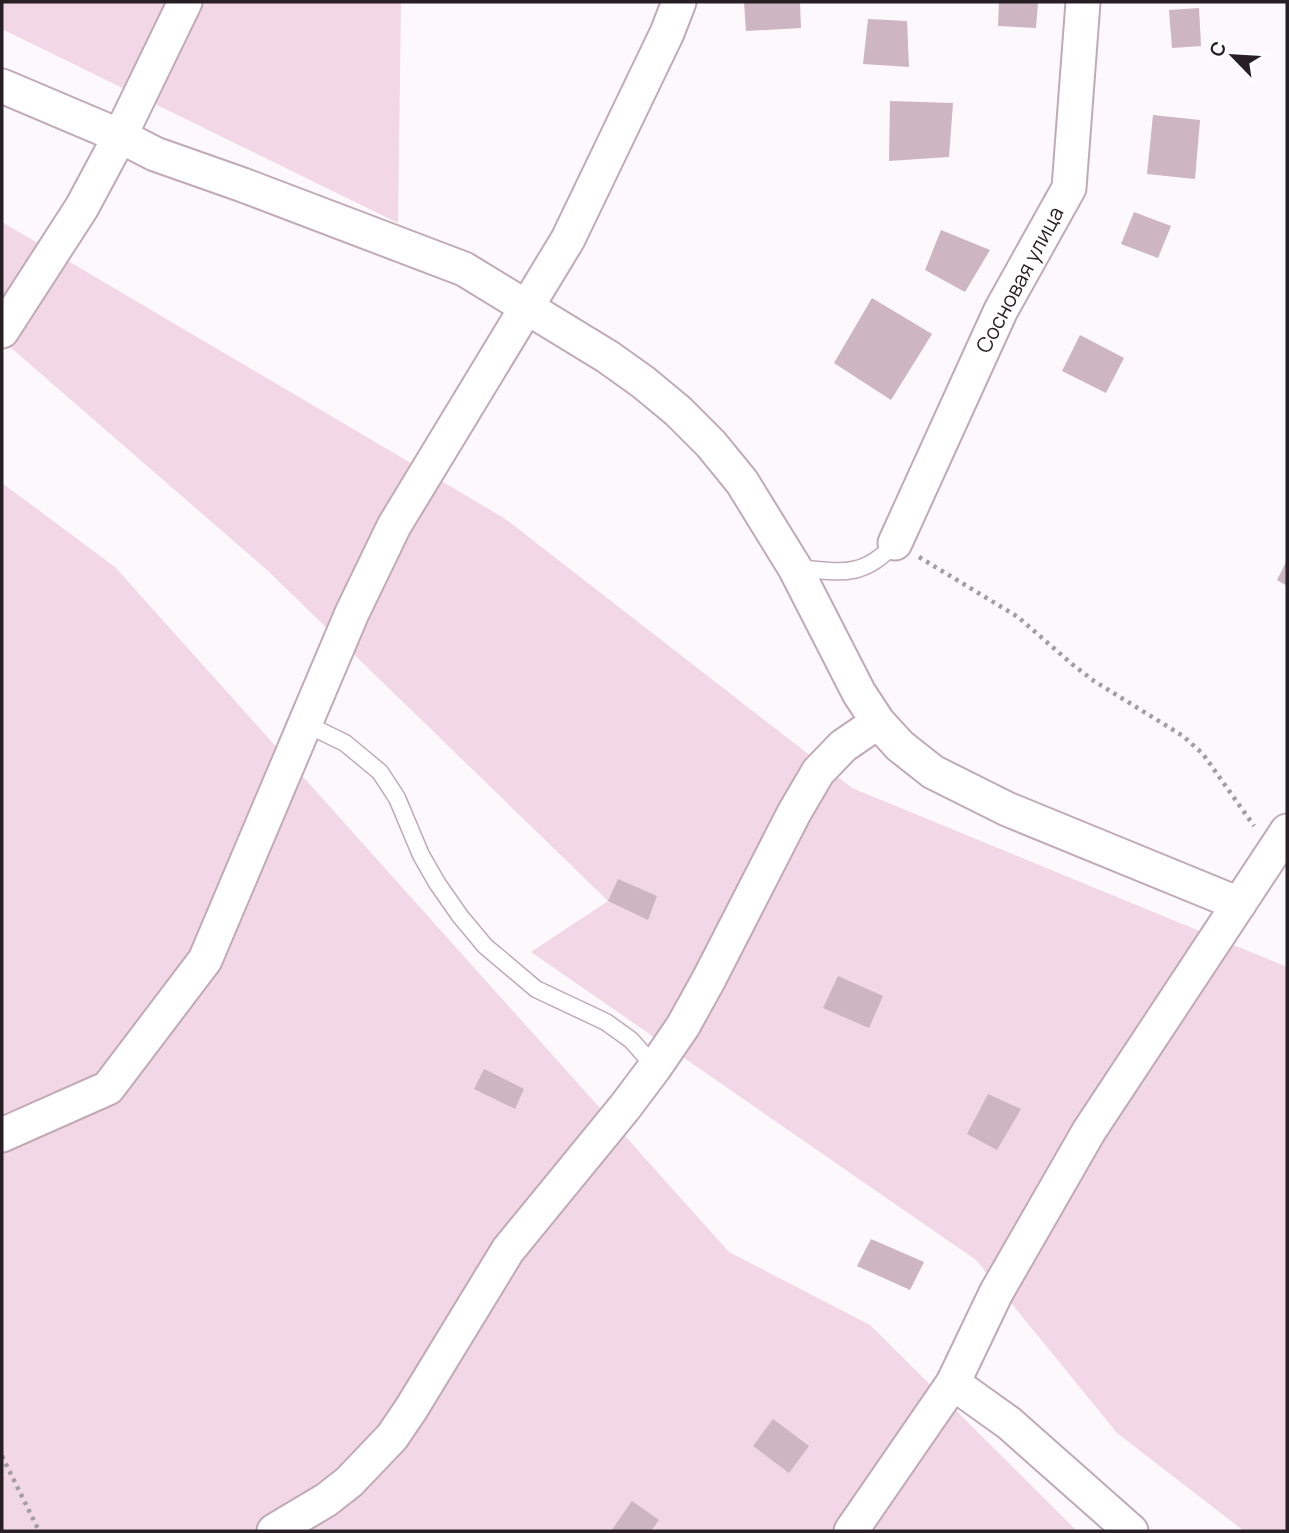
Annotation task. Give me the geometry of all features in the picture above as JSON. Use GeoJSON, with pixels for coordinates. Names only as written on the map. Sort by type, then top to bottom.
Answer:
{"type":"FeatureCollection","features":[{"type":"Feature","properties":{"kind":"street"},"geometry":{"type":"LineString","coordinates":[[2,331],[82,207],[185,2]]}},
{"type":"Feature","properties":{"kind":"street"},"geometry":{"type":"LineString","coordinates":[[2,1135],[108,1088],[205,960],[352,613],[394,526],[568,239],[667,33],[679,2]]}},
{"type":"Feature","properties":{"kind":"street","name":"Сосновая улица"},"geometry":{"type":"LineString","coordinates":[[895,543],[1001,310],[1069,188],[1083,2]]}},
{"type":"Feature","properties":{"kind":"street"},"geometry":{"type":"LineString","coordinates":[[2,86],[120,136],[155,154],[464,269],[617,363],[678,411],[711,444],[742,482],[795,568],[859,693],[878,722],[900,746],[933,772],[1007,809],[1239,904]]}},
{"type":"Feature","properties":{"kind":"street"},"geometry":{"type":"LineString","coordinates":[[274,1531],[334,1494],[370,1462],[391,1437],[411,1409],[508,1250],[655,1067],[709,979],[818,772],[843,746],[878,722]]}},
{"type":"Feature","properties":{"kind":"street"},"geometry":{"type":"LineString","coordinates":[[851,1531],[953,1383],[996,1293],[1089,1131],[1281,841]]}},
{"type":"Feature","properties":{"kind":"street"},"geometry":{"type":"LineString","coordinates":[[953,1383],[1009,1423],[1131,1531]]}},
{"type":"Feature","properties":{"kind":"lane"},"geometry":{"type":"LineString","coordinates":[[795,568],[832,571],[862,568],[881,559],[895,543]]}},
{"type":"Feature","properties":{"kind":"lane"},"geometry":{"type":"LineString","coordinates":[[306,724],[345,743],[380,772],[397,798],[421,855],[437,883],[485,946],[536,989],[606,1021],[631,1040],[655,1067]]}},
{"type":"Feature","properties":{"kind":"path"},"geometry":{"type":"LineString","coordinates":[[895,543],[1018,617],[1094,681],[1183,736],[1203,754],[1246,817],[1281,841]]}},
{"type":"Feature","properties":{"kind":"path"},"geometry":{"type":"LineString","coordinates":[[2,1456],[39,1531]]}},
{"type":"Feature","properties":{"kind":"shaded area"},"geometry":{"type":"Polygon","coordinates":[[[2,2],[401,2],[398,223],[2,29],[2,2]]]}},
{"type":"Feature","properties":{"kind":"shaded area"},"geometry":{"type":"Polygon","coordinates":[[[2,222],[504,518],[852,788],[1287,967],[1287,1531],[1244,1531],[1117,1433],[976,1260],[531,952],[608,901],[267,570],[2,340],[2,222]]]}},
{"type":"Feature","properties":{"kind":"shaded area"},"geometry":{"type":"Polygon","coordinates":[[[2,483],[115,567],[729,1252],[870,1325],[1077,1531],[2,1531],[2,483]]]}},
{"type":"Feature","properties":{"kind":"building"},"geometry":{"type":"Polygon","coordinates":[[[744,2],[800,2],[801,28],[746,31],[744,2]]]}},
{"type":"Feature","properties":{"kind":"building"},"geometry":{"type":"Polygon","coordinates":[[[999,2],[1038,2],[1036,28],[998,26],[999,2]]]}},
{"type":"Feature","properties":{"kind":"building"},"geometry":{"type":"Polygon","coordinates":[[[1199,8],[1201,46],[1172,48],[1169,10],[1199,8]]]}},
{"type":"Feature","properties":{"kind":"building"},"geometry":{"type":"Polygon","coordinates":[[[868,19],[907,21],[909,67],[863,64],[868,19]]]}},
{"type":"Feature","properties":{"kind":"building"},"geometry":{"type":"Polygon","coordinates":[[[890,101],[953,103],[949,157],[889,161],[890,101]]]}},
{"type":"Feature","properties":{"kind":"building"},"geometry":{"type":"Polygon","coordinates":[[[1153,115],[1200,120],[1195,179],[1147,174],[1153,115]]]}},
{"type":"Feature","properties":{"kind":"building"},"geometry":{"type":"Polygon","coordinates":[[[1134,212],[1171,226],[1158,258],[1121,244],[1134,212]]]}},
{"type":"Feature","properties":{"kind":"building"},"geometry":{"type":"Polygon","coordinates":[[[941,230],[990,250],[965,292],[925,270],[941,230]]]}},
{"type":"Feature","properties":{"kind":"building"},"geometry":{"type":"Polygon","coordinates":[[[872,298],[932,334],[891,400],[834,363],[872,298]]]}},
{"type":"Feature","properties":{"kind":"building"},"geometry":{"type":"Polygon","coordinates":[[[1080,335],[1124,358],[1106,393],[1062,371],[1080,335]]]}},
{"type":"Feature","properties":{"kind":"building"},"geometry":{"type":"Polygon","coordinates":[[[1287,560],[1287,586],[1277,580],[1287,560]]]}},
{"type":"Feature","properties":{"kind":"building"},"geometry":{"type":"Polygon","coordinates":[[[618,879],[657,896],[648,920],[608,901],[618,879]]]}},
{"type":"Feature","properties":{"kind":"building"},"geometry":{"type":"Polygon","coordinates":[[[838,976],[883,996],[869,1028],[823,1008],[838,976]]]}},
{"type":"Feature","properties":{"kind":"building"},"geometry":{"type":"Polygon","coordinates":[[[484,1069],[524,1089],[515,1109],[474,1089],[484,1069]]]}},
{"type":"Feature","properties":{"kind":"building"},"geometry":{"type":"Polygon","coordinates":[[[988,1094],[1021,1109],[997,1150],[967,1134],[988,1094]]]}},
{"type":"Feature","properties":{"kind":"building"},"geometry":{"type":"Polygon","coordinates":[[[871,1239],[924,1262],[910,1290],[857,1266],[871,1239]]]}},
{"type":"Feature","properties":{"kind":"building"},"geometry":{"type":"Polygon","coordinates":[[[773,1419],[809,1446],[789,1473],[753,1446],[773,1419]]]}},
{"type":"Feature","properties":{"kind":"building"},"geometry":{"type":"Polygon","coordinates":[[[632,1501],[659,1520],[651,1531],[611,1531],[632,1501]]]}}]}
